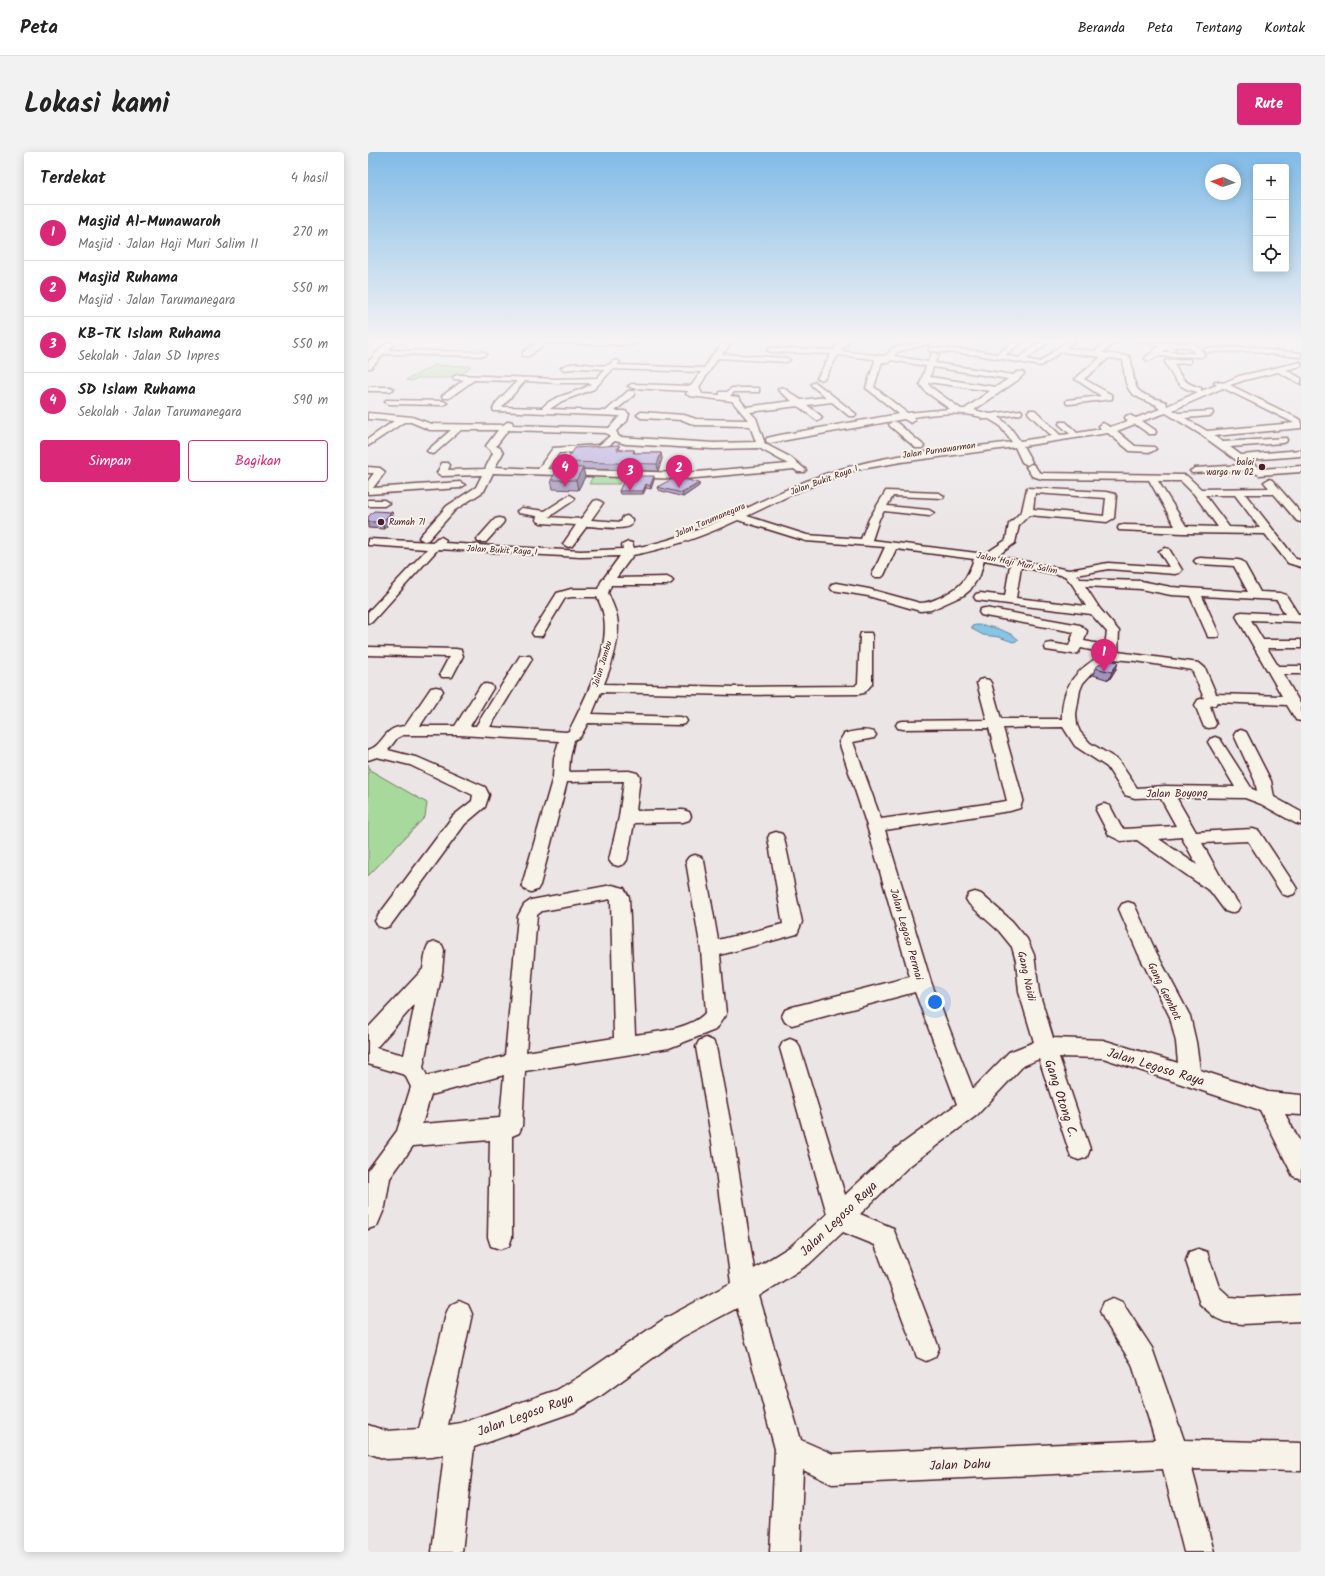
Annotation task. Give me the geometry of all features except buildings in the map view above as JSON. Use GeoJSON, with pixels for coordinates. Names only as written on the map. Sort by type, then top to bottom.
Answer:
{"type":"FeatureCollection","features":[{"type":"Feature","properties":{"kind":"street"},"geometry":{"type":"LineString","coordinates":[[369,416],[383,406]]}},
{"type":"Feature","properties":{"kind":"street"},"geometry":{"type":"LineString","coordinates":[[498,406],[496,408],[498,410],[625,414],[624,419],[601,448],[556,450],[542,469]]}},
{"type":"Feature","properties":{"kind":"street"},"geometry":{"type":"LineString","coordinates":[[544,411],[547,406]]}},
{"type":"Feature","properties":{"kind":"street"},"geometry":{"type":"LineString","coordinates":[[607,414],[615,406]]}},
{"type":"Feature","properties":{"kind":"street"},"geometry":{"type":"LineString","coordinates":[[740,406],[752,418],[761,445]]}},
{"type":"Feature","properties":{"kind":"street"},"geometry":{"type":"LineString","coordinates":[[743,410],[776,406]]}},
{"type":"Feature","properties":{"kind":"street"},"geometry":{"type":"LineString","coordinates":[[803,406],[818,418]]}},
{"type":"Feature","properties":{"kind":"street"},"geometry":{"type":"LineString","coordinates":[[842,406],[852,414]]}},
{"type":"Feature","properties":{"kind":"street"},"geometry":{"type":"LineString","coordinates":[[897,406],[914,418]]}},
{"type":"Feature","properties":{"kind":"street"},"geometry":{"type":"LineString","coordinates":[[902,406],[914,418]]}},
{"type":"Feature","properties":{"kind":"street"},"geometry":{"type":"LineString","coordinates":[[954,406],[963,412]]}},
{"type":"Feature","properties":{"kind":"street"},"geometry":{"type":"LineString","coordinates":[[963,412],[972,406]]}},
{"type":"Feature","properties":{"kind":"street","name":"Jalan Bukit Raya I"},"geometry":{"type":"LineString","coordinates":[[734,516],[798,488],[854,468],[952,450],[1018,442],[1107,428],[1133,420],[1162,406]]}},
{"type":"Feature","properties":{"kind":"street"},"geometry":{"type":"LineString","coordinates":[[1166,406],[1176,416],[1222,445],[1255,470]]}},
{"type":"Feature","properties":{"kind":"street"},"geometry":{"type":"LineString","coordinates":[[1268,406],[1301,424]]}},
{"type":"Feature","properties":{"kind":"street"},"geometry":{"type":"LineString","coordinates":[[765,408],[774,417]]}},
{"type":"Feature","properties":{"kind":"street"},"geometry":{"type":"LineString","coordinates":[[424,538],[451,508],[476,492],[498,453],[497,450],[491,446],[504,429],[525,411]]}},
{"type":"Feature","properties":{"kind":"street"},"geometry":{"type":"LineString","coordinates":[[770,440],[893,424],[943,411],[963,412],[994,419],[1018,442],[1035,474],[1042,476],[1102,478],[1180,477],[1187,479],[1226,531]]}},
{"type":"Feature","properties":{"kind":"street"},"geometry":{"type":"LineString","coordinates":[[788,424],[802,436],[914,418],[953,415],[994,419],[1018,412]]}},
{"type":"Feature","properties":{"kind":"street"},"geometry":{"type":"LineString","coordinates":[[1032,412],[1059,436],[1073,432],[1107,428],[1133,449],[1151,449]]}},
{"type":"Feature","properties":{"kind":"street"},"geometry":{"type":"LineString","coordinates":[[1176,416],[1209,413]]}},
{"type":"Feature","properties":{"kind":"street"},"geometry":{"type":"LineString","coordinates":[[641,415],[684,418],[695,422],[754,423]]}},
{"type":"Feature","properties":{"kind":"street"},"geometry":{"type":"LineString","coordinates":[[369,416],[402,418],[430,427],[504,429],[554,428],[613,434]]}},
{"type":"Feature","properties":{"kind":"street"},"geometry":{"type":"LineString","coordinates":[[368,443],[402,418]]}},
{"type":"Feature","properties":{"kind":"street"},"geometry":{"type":"LineString","coordinates":[[1133,420],[1152,432]]}},
{"type":"Feature","properties":{"kind":"street"},"geometry":{"type":"LineString","coordinates":[[893,424],[919,446]]}},
{"type":"Feature","properties":{"kind":"street"},"geometry":{"type":"LineString","coordinates":[[1063,424],[1073,432]]}},
{"type":"Feature","properties":{"kind":"street"},"geometry":{"type":"LineString","coordinates":[[1205,434],[1301,424]]}},
{"type":"Feature","properties":{"kind":"street"},"geometry":{"type":"LineString","coordinates":[[432,451],[458,428]]}},
{"type":"Feature","properties":{"kind":"street"},"geometry":{"type":"LineString","coordinates":[[613,434],[616,439],[626,442],[699,441],[761,445],[797,466],[808,479]]}},
{"type":"Feature","properties":{"kind":"street"},"geometry":{"type":"LineString","coordinates":[[1222,445],[1284,440]]}},
{"type":"Feature","properties":{"kind":"street","name":"Jalan Purnawarman"},"geometry":{"type":"LineString","coordinates":[[808,479],[850,465],[925,451],[952,450]]}},
{"type":"Feature","properties":{"kind":"street"},"geometry":{"type":"LineString","coordinates":[[1240,458],[1301,453]]}},
{"type":"Feature","properties":{"kind":"street"},"geometry":{"type":"LineString","coordinates":[[445,464],[442,473],[684,476],[797,466]]}},
{"type":"Feature","properties":{"kind":"street"},"geometry":{"type":"LineString","coordinates":[[1195,471],[1301,469]]}},
{"type":"Feature","properties":{"kind":"street"},"geometry":{"type":"LineString","coordinates":[[368,470],[376,470],[380,472],[368,487]]}},
{"type":"Feature","properties":{"kind":"street"},"geometry":{"type":"LineString","coordinates":[[404,480],[488,473]]}},
{"type":"Feature","properties":{"kind":"street"},"geometry":{"type":"LineString","coordinates":[[1157,478],[1183,530]]}},
{"type":"Feature","properties":{"kind":"street","name":"Jalan Tarumanegara"},"geometry":{"type":"LineString","coordinates":[[439,542],[482,540],[601,546],[629,549],[657,543],[689,530],[734,516],[808,479]]}},
{"type":"Feature","properties":{"kind":"street"},"geometry":{"type":"LineString","coordinates":[[368,491],[460,485]]}},
{"type":"Feature","properties":{"kind":"street"},"geometry":{"type":"LineString","coordinates":[[1198,492],[1237,491],[1272,486],[1301,520]]}},
{"type":"Feature","properties":{"kind":"street"},"geometry":{"type":"LineString","coordinates":[[836,587],[869,593],[920,607],[931,606],[960,592],[966,587],[974,575],[984,556],[1011,542],[1014,524],[1027,512],[1031,490],[1111,496],[1109,518],[1107,520],[1027,512]]}},
{"type":"Feature","properties":{"kind":"street"},"geometry":{"type":"LineString","coordinates":[[1237,491],[1292,561],[1301,564]]}},
{"type":"Feature","properties":{"kind":"street"},"geometry":{"type":"LineString","coordinates":[[865,543],[880,508],[890,493],[939,496]]}},
{"type":"Feature","properties":{"kind":"street"},"geometry":{"type":"LineString","coordinates":[[570,498],[545,514],[541,520],[544,522],[623,525],[626,524],[627,519]]}},
{"type":"Feature","properties":{"kind":"street"},"geometry":{"type":"LineString","coordinates":[[368,503],[384,503]]}},
{"type":"Feature","properties":{"kind":"street"},"geometry":{"type":"LineString","coordinates":[[568,544],[598,503]]}},
{"type":"Feature","properties":{"kind":"street"},"geometry":{"type":"LineString","coordinates":[[880,508],[929,513]]}},
{"type":"Feature","properties":{"kind":"street"},"geometry":{"type":"LineString","coordinates":[[522,511],[545,514]]}},
{"type":"Feature","properties":{"kind":"street","name":"Jalan Haji Muri Salim"},"geometry":{"type":"LineString","coordinates":[[734,516],[806,538],[892,545],[984,556],[1073,577],[1172,591],[1256,595],[1282,598],[1297,617]]}},
{"type":"Feature","properties":{"kind":"street"},"geometry":{"type":"LineString","coordinates":[[482,540],[499,520]]}},
{"type":"Feature","properties":{"kind":"street"},"geometry":{"type":"LineString","coordinates":[[1123,528],[1268,531]]}},
{"type":"Feature","properties":{"kind":"street"},"geometry":{"type":"LineString","coordinates":[[368,535],[424,538],[439,542]]}},
{"type":"Feature","properties":{"kind":"street","name":"Jalan Bukit Raya I"},"geometry":{"type":"LineString","coordinates":[[368,542],[439,542],[581,554],[605,554],[629,549]]}},
{"type":"Feature","properties":{"kind":"street"},"geometry":{"type":"LineString","coordinates":[[368,619],[373,606],[439,542]]}},
{"type":"Feature","properties":{"kind":"street"},"geometry":{"type":"LineString","coordinates":[[878,575],[892,545]]}},
{"type":"Feature","properties":{"kind":"street"},"geometry":{"type":"LineString","coordinates":[[605,588],[629,549]]}},
{"type":"Feature","properties":{"kind":"street"},"geometry":{"type":"LineString","coordinates":[[1112,653],[1113,631],[1094,611],[1073,577],[1108,562],[1175,571],[1176,570],[1165,551]]}},
{"type":"Feature","properties":{"kind":"street"},"geometry":{"type":"LineString","coordinates":[[1200,561],[1238,564],[1256,595]]}},
{"type":"Feature","properties":{"kind":"street"},"geometry":{"type":"LineString","coordinates":[[1011,596],[1016,564]]}},
{"type":"Feature","properties":{"kind":"street"},"geometry":{"type":"LineString","coordinates":[[538,633],[561,596],[571,593],[667,580]]}},
{"type":"Feature","properties":{"kind":"street","name":"Jalan Jambu"},"geometry":{"type":"LineString","coordinates":[[567,737],[575,734],[583,718],[605,661],[611,639],[611,619],[605,588]]}},
{"type":"Feature","properties":{"kind":"street"},"geometry":{"type":"LineString","coordinates":[[1194,592],[1213,634]]}},
{"type":"Feature","properties":{"kind":"street"},"geometry":{"type":"LineString","coordinates":[[980,597],[1094,611]]}},
{"type":"Feature","properties":{"kind":"street"},"geometry":{"type":"LineString","coordinates":[[985,612],[1076,628],[1082,631],[1074,650],[1051,647]]}},
{"type":"Feature","properties":{"kind":"street"},"geometry":{"type":"LineString","coordinates":[[1297,617],[1242,616],[1274,670],[1293,696],[1301,718]]}},
{"type":"Feature","properties":{"kind":"street"},"geometry":{"type":"LineString","coordinates":[[595,688],[736,691],[859,690],[865,684],[866,636]]}},
{"type":"Feature","properties":{"kind":"street"},"geometry":{"type":"LineString","coordinates":[[1077,643],[1112,653],[1194,666],[1198,668],[1211,698]]}},
{"type":"Feature","properties":{"kind":"street"},"geometry":{"type":"LineString","coordinates":[[1258,644],[1301,644]]}},
{"type":"Feature","properties":{"kind":"street"},"geometry":{"type":"LineString","coordinates":[[368,651],[456,653],[447,674]]}},
{"type":"Feature","properties":{"kind":"street"},"geometry":{"type":"LineString","coordinates":[[903,725],[1068,723],[1070,696],[1078,679],[1092,666],[1112,653]]}},
{"type":"Feature","properties":{"kind":"street"},"geometry":{"type":"LineString","coordinates":[[480,731],[525,659]]}},
{"type":"Feature","properties":{"kind":"street"},"geometry":{"type":"LineString","coordinates":[[1274,670],[1301,670]]}},
{"type":"Feature","properties":{"kind":"street"},"geometry":{"type":"LineString","coordinates":[[875,826],[1010,806],[1014,804],[1015,799],[984,683]]}},
{"type":"Feature","properties":{"kind":"street"},"geometry":{"type":"LineString","coordinates":[[460,730],[486,688]]}},
{"type":"Feature","properties":{"kind":"street"},"geometry":{"type":"LineString","coordinates":[[409,731],[436,691]]}},
{"type":"Feature","properties":{"kind":"street"},"geometry":{"type":"LineString","coordinates":[[1211,698],[1293,696]]}},
{"type":"Feature","properties":{"kind":"street"},"geometry":{"type":"LineString","coordinates":[[1209,724],[1202,705],[1203,703],[1210,702],[1211,698]]}},
{"type":"Feature","properties":{"kind":"street"},"geometry":{"type":"LineString","coordinates":[[583,718],[680,721]]}},
{"type":"Feature","properties":{"kind":"street","name":"Jalan Boyong"},"geometry":{"type":"LineString","coordinates":[[1068,723],[1075,737],[1083,745],[1109,761],[1131,791],[1139,793],[1165,791],[1246,793],[1267,800],[1301,819]]}},
{"type":"Feature","properties":{"kind":"street"},"geometry":{"type":"LineString","coordinates":[[374,753],[392,735],[401,731],[460,730],[567,737],[562,758],[561,777],[531,885]]}},
{"type":"Feature","properties":{"kind":"street","name":"Jalan Legoso Permai"},"geometry":{"type":"LineString","coordinates":[[869,735],[849,737],[846,742],[875,826],[921,982],[969,1108]]}},
{"type":"Feature","properties":{"kind":"street"},"geometry":{"type":"LineString","coordinates":[[1240,735],[1263,782],[1267,800]]}},
{"type":"Feature","properties":{"kind":"street"},"geometry":{"type":"LineString","coordinates":[[1215,742],[1246,793]]}},
{"type":"Feature","properties":{"kind":"street"},"geometry":{"type":"LineString","coordinates":[[374,753],[414,761],[479,791],[481,795],[479,804],[459,820],[384,921]]}},
{"type":"Feature","properties":{"kind":"street"},"geometry":{"type":"LineString","coordinates":[[561,777],[629,776],[632,778],[627,817],[618,860]]}},
{"type":"Feature","properties":{"kind":"street"},"geometry":{"type":"LineString","coordinates":[[1165,791],[1218,888],[1231,906]]}},
{"type":"Feature","properties":{"kind":"street"},"geometry":{"type":"LineString","coordinates":[[1104,810],[1116,833],[1121,835],[1139,833],[1260,835],[1288,889]]}},
{"type":"Feature","properties":{"kind":"street"},"geometry":{"type":"LineString","coordinates":[[627,817],[683,816]]}},
{"type":"Feature","properties":{"kind":"street"},"geometry":{"type":"LineString","coordinates":[[1139,833],[1218,888]]}},
{"type":"Feature","properties":{"kind":"street"},"geometry":{"type":"LineString","coordinates":[[710,950],[790,929],[792,922],[776,838]]}},
{"type":"Feature","properties":{"kind":"street"},"geometry":{"type":"LineString","coordinates":[[422,1087],[515,1063],[669,1038],[708,1024],[716,1014],[710,950],[695,861]]}},
{"type":"Feature","properties":{"kind":"street"},"geometry":{"type":"LineString","coordinates":[[407,1136],[501,1129],[509,1128],[512,1123],[515,1063],[527,916],[530,910],[537,906],[612,892],[618,893],[620,897],[625,1046]]}},
{"type":"Feature","properties":{"kind":"street","name":"Gang Naidi"},"geometry":{"type":"LineString","coordinates":[[975,899],[1011,933],[1021,945],[1029,992],[1045,1047]]}},
{"type":"Feature","properties":{"kind":"street","name":"Gang Gembot"},"geometry":{"type":"LineString","coordinates":[[1128,909],[1147,954],[1166,993],[1180,1016],[1186,1042],[1190,1076]]}},
{"type":"Feature","properties":{"kind":"street"},"geometry":{"type":"LineString","coordinates":[[368,1217],[373,1207],[374,1183],[407,1136],[422,1087],[412,1067],[432,972],[435,950]]}},
{"type":"Feature","properties":{"kind":"street"},"geometry":{"type":"LineString","coordinates":[[368,1042],[432,972]]}},
{"type":"Feature","properties":{"kind":"street"},"geometry":{"type":"LineString","coordinates":[[792,1016],[921,982]]}},
{"type":"Feature","properties":{"kind":"street","name":"Jalan Legoso Raya"},"geometry":{"type":"LineString","coordinates":[[368,1439],[386,1445],[431,1443],[461,1437],[564,1402],[589,1387],[632,1355],[673,1328],[745,1290],[800,1255],[900,1159],[969,1108],[1016,1059],[1045,1047],[1103,1049],[1268,1102],[1301,1105]]}},
{"type":"Feature","properties":{"kind":"street","name":"Gang Otong C."},"geometry":{"type":"LineString","coordinates":[[1045,1047],[1079,1149]]}},
{"type":"Feature","properties":{"kind":"street"},"geometry":{"type":"LineString","coordinates":[[706,1048],[723,1142],[745,1290],[789,1448],[785,1552]]}},
{"type":"Feature","properties":{"kind":"street"},"geometry":{"type":"LineString","coordinates":[[790,1048],[840,1218],[884,1237],[926,1348]]}},
{"type":"Feature","properties":{"kind":"street"},"geometry":{"type":"LineString","coordinates":[[368,1055],[412,1067]]}},
{"type":"Feature","properties":{"kind":"street"},"geometry":{"type":"LineString","coordinates":[[1268,1102],[1301,1168]]}},
{"type":"Feature","properties":{"kind":"street"},"geometry":{"type":"LineString","coordinates":[[500,1237],[501,1129]]}},
{"type":"Feature","properties":{"kind":"street"},"geometry":{"type":"LineString","coordinates":[[1198,1261],[1210,1295],[1224,1309],[1243,1311],[1301,1308]]}},
{"type":"Feature","properties":{"kind":"street"},"geometry":{"type":"LineString","coordinates":[[1113,1311],[1143,1357],[1174,1454],[1199,1552]]}},
{"type":"Feature","properties":{"kind":"street"},"geometry":{"type":"LineString","coordinates":[[431,1443],[434,1422],[459,1314]]}},
{"type":"Feature","properties":{"kind":"street"},"geometry":{"type":"LineString","coordinates":[[447,1552],[461,1437]]}},
{"type":"Feature","properties":{"kind":"street","name":"Jalan Dahu"},"geometry":{"type":"LineString","coordinates":[[789,1448],[832,1470],[1174,1454],[1301,1457]]}},
{"type":"Feature","properties":{"kind":"green space"},"geometry":{"type":"Polygon","coordinates":[[[593,476],[623,477],[619,484],[589,484],[593,476]]]}},
{"type":"Feature","properties":{"kind":"green space"},"geometry":{"type":"Polygon","coordinates":[[[368,764],[370,770],[427,803],[425,817],[368,876],[368,764]]]}},
{"type":"Feature","properties":{"kind":"water"},"geometry":{"type":"Polygon","coordinates":[[[976,625],[999,629],[1019,640],[1013,642],[999,637],[983,635],[972,629],[972,626],[976,625]]]}},
{"type":"Feature","properties":{"kind":"place","name":"balai warga rw 02"},"geometry":{"type":"Point","coordinates":[1262,467]}},
{"type":"Feature","properties":{"kind":"place","name":"SD Islam Ruhama"},"geometry":{"type":"Point","coordinates":[565,487]}},
{"type":"Feature","properties":{"kind":"place","name":"Masjid Ruhama"},"geometry":{"type":"Point","coordinates":[679,488]}},
{"type":"Feature","properties":{"kind":"place","name":"KB-TK Islam Ruhama"},"geometry":{"type":"Point","coordinates":[630,491]}},
{"type":"Feature","properties":{"kind":"place","name":"Rumah 71"},"geometry":{"type":"Point","coordinates":[381,522]}},
{"type":"Feature","properties":{"kind":"place","name":"Masjid Al-Munawaroh"},"geometry":{"type":"Point","coordinates":[1104,672]}}]}
